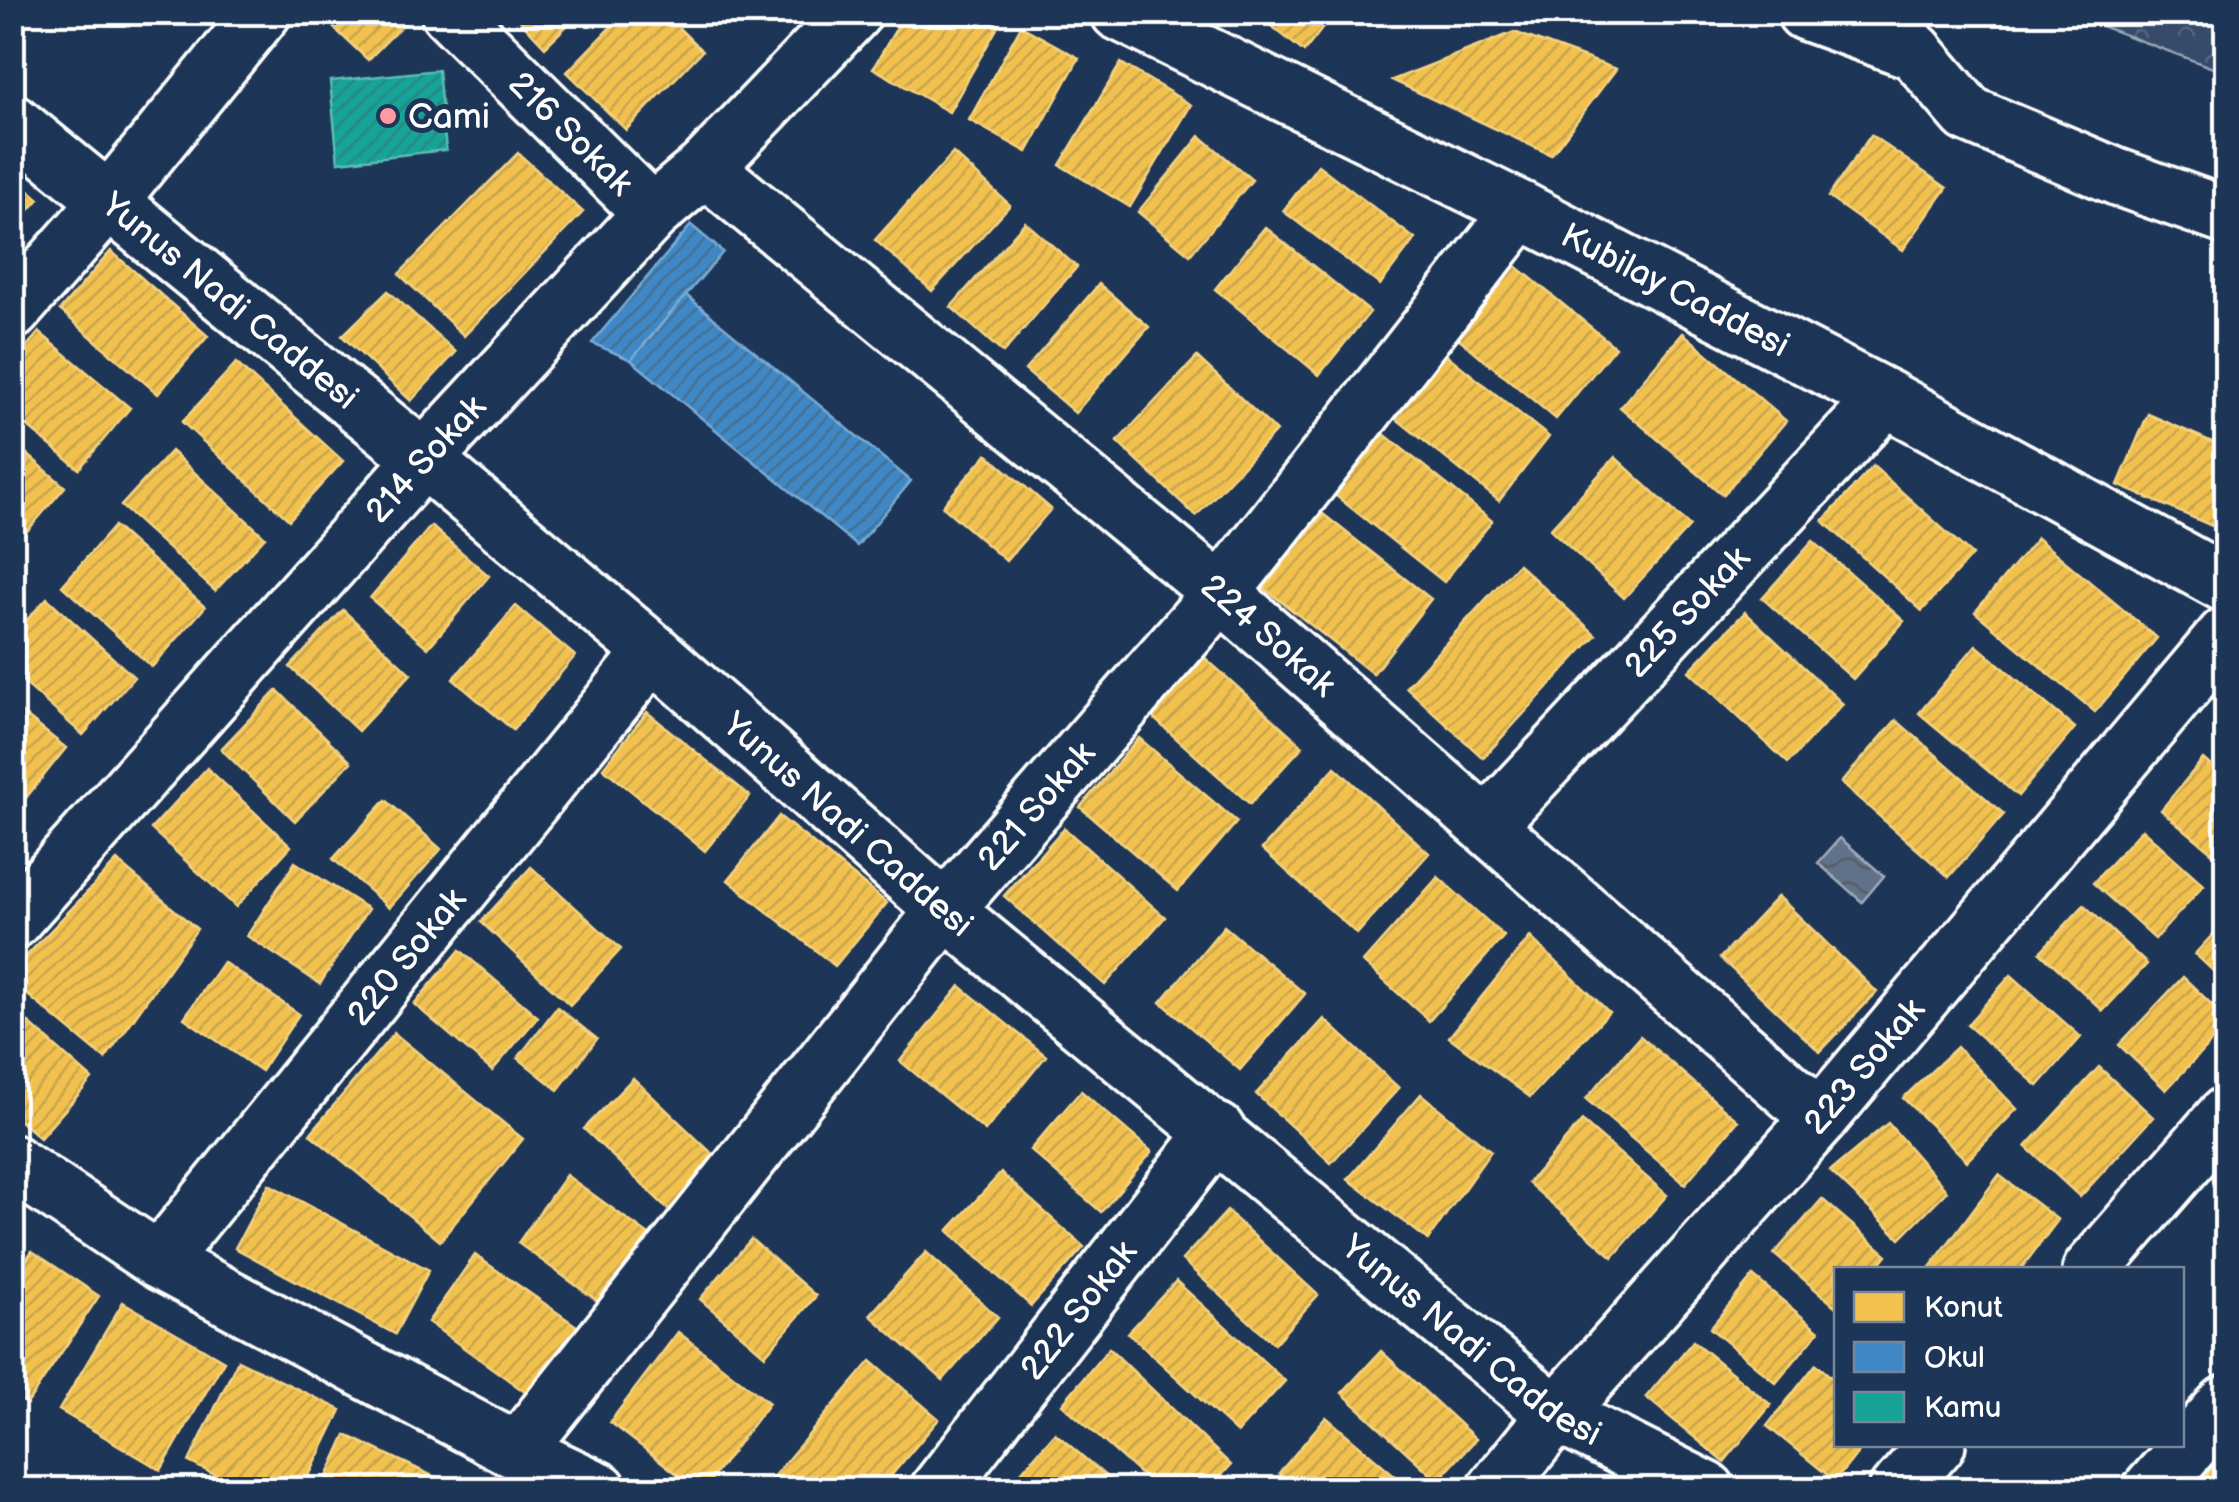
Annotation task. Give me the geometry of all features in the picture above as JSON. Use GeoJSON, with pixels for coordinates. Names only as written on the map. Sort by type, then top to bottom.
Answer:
{"type":"FeatureCollection","features":[{"type":"Feature","properties":{"kind":"street"},"geometry":{"type":"LineString","coordinates":[[12,311],[109,201],[263,12]]}},
{"type":"Feature","properties":{"kind":"street","name":"216 Sokak"},"geometry":{"type":"LineString","coordinates":[[449,12],[652,213]]}},
{"type":"Feature","properties":{"kind":"street","name":"214 Sokak"},"geometry":{"type":"LineString","coordinates":[[12,921],[424,458],[652,213],[705,168],[854,12]]}},
{"type":"Feature","properties":{"kind":"street","name":"Kubilay Caddesi"},"geometry":{"type":"LineString","coordinates":[[1119,12],[1521,210],[1886,398],[2226,584]]}},
{"type":"Feature","properties":{"kind":"street"},"geometry":{"type":"LineString","coordinates":[[1806,12],[1899,32],[1968,114],[2118,177],[2226,216]]}},
{"type":"Feature","properties":{"kind":"street","name":"Yunus Nadi Caddesi"},"geometry":{"type":"LineString","coordinates":[[12,122],[424,458],[653,652],[945,910],[1556,1414],[1707,1490]]}},
{"type":"Feature","properties":{"kind":"street","name":"224 Sokak"},"geometry":{"type":"LineString","coordinates":[[705,168],[1220,594],[1820,1118]]}},
{"type":"Feature","properties":{"kind":"street","name":"221 Sokak"},"geometry":{"type":"LineString","coordinates":[[517,1451],[945,910],[1220,594],[1521,210]]}},
{"type":"Feature","properties":{"kind":"street","name":"225 Sokak"},"geometry":{"type":"LineString","coordinates":[[1487,825],[1886,398]]}},
{"type":"Feature","properties":{"kind":"street","name":"223 Sokak"},"geometry":{"type":"LineString","coordinates":[[1495,1490],[1556,1414],[1820,1118],[2226,634]]}},
{"type":"Feature","properties":{"kind":"street","name":"220 Sokak"},"geometry":{"type":"LineString","coordinates":[[158,1261],[653,652]]}},
{"type":"Feature","properties":{"kind":"street"},"geometry":{"type":"LineString","coordinates":[[2094,1267],[2226,1115]]}},
{"type":"Feature","properties":{"kind":"street","name":"222 Sokak"},"geometry":{"type":"LineString","coordinates":[[938,1490],[1217,1131]]}},
{"type":"Feature","properties":{"kind":"street"},"geometry":{"type":"LineString","coordinates":[[12,1164],[158,1261],[517,1451],[599,1490]]}},
{"type":"Feature","properties":{"kind":"street"},"geometry":{"type":"LineString","coordinates":[[2151,1490],[2226,1404]]}},
{"type":"Feature","properties":{"kind":"street"},"geometry":{"type":"LineString","coordinates":[[1897,1490],[1934,1447]]}},
{"type":"Feature","properties":{"kind":"green space"},"geometry":{"type":"Polygon","coordinates":[[[2067,13],[2226,13],[2226,73],[2067,13]]]}},
{"type":"Feature","properties":{"kind":"water"},"geometry":{"type":"Polygon","coordinates":[[[1840,838],[1884,876],[1862,902],[1818,863],[1840,838]]]}},
{"type":"Feature","properties":{"kind":"building: Konut"},"geometry":{"type":"Polygon","coordinates":[[[406,12],[410,17],[368,60],[318,13],[406,12]]]}},
{"type":"Feature","properties":{"kind":"building: Konut"},"geometry":{"type":"Polygon","coordinates":[[[512,12],[581,12],[545,47],[512,12]]]}},
{"type":"Feature","properties":{"kind":"building: Konut"},"geometry":{"type":"Polygon","coordinates":[[[625,12],[663,12],[702,51],[626,130],[567,72],[625,12]]]}},
{"type":"Feature","properties":{"kind":"building: Konut"},"geometry":{"type":"Polygon","coordinates":[[[906,12],[977,12],[999,25],[949,112],[873,68],[906,12]]]}},
{"type":"Feature","properties":{"kind":"building: Konut"},"geometry":{"type":"Polygon","coordinates":[[[1254,12],[1335,12],[1304,52],[1254,12]]]}},
{"type":"Feature","properties":{"kind":"building: Konut"},"geometry":{"type":"Polygon","coordinates":[[[1021,26],[1079,58],[1027,152],[969,120],[1021,26]]]}},
{"type":"Feature","properties":{"kind":"building: Konut"},"geometry":{"type":"Polygon","coordinates":[[[1514,32],[1616,69],[1551,155],[1392,80],[1514,32]]]}},
{"type":"Feature","properties":{"kind":"building: Konut"},"geometry":{"type":"Polygon","coordinates":[[[1121,63],[1191,105],[1130,207],[1060,165],[1121,63]]]}},
{"type":"Feature","properties":{"kind":"building: Konut"},"geometry":{"type":"Polygon","coordinates":[[[1871,135],[1947,188],[1903,250],[1828,197],[1871,135]]]}},
{"type":"Feature","properties":{"kind":"building: Konut"},"geometry":{"type":"Polygon","coordinates":[[[1200,136],[1252,180],[1190,255],[1138,212],[1200,136]]]}},
{"type":"Feature","properties":{"kind":"building: Konut"},"geometry":{"type":"Polygon","coordinates":[[[518,153],[583,212],[464,336],[399,274],[518,153]]]}},
{"type":"Feature","properties":{"kind":"building: Konut"},"geometry":{"type":"Polygon","coordinates":[[[953,153],[1010,205],[932,291],[875,240],[953,153]]]}},
{"type":"Feature","properties":{"kind":"building: Konut"},"geometry":{"type":"Polygon","coordinates":[[[1318,165],[1415,239],[1380,285],[1283,211],[1318,165]]]}},
{"type":"Feature","properties":{"kind":"building: Konut"},"geometry":{"type":"Polygon","coordinates":[[[12,175],[39,199],[12,229],[12,175]]]}},
{"type":"Feature","properties":{"kind":"building: Konut"},"geometry":{"type":"Polygon","coordinates":[[[1025,222],[1077,267],[1003,353],[951,307],[1025,222]]]}},
{"type":"Feature","properties":{"kind":"building: Konut"},"geometry":{"type":"Polygon","coordinates":[[[1265,227],[1370,312],[1319,375],[1215,289],[1265,227]]]}},
{"type":"Feature","properties":{"kind":"building: Konut"},"geometry":{"type":"Polygon","coordinates":[[[111,251],[208,336],[158,394],[60,310],[111,251]]]}},
{"type":"Feature","properties":{"kind":"building: Konut"},"geometry":{"type":"Polygon","coordinates":[[[1510,261],[1615,347],[1556,419],[1451,332],[1510,261]]]}},
{"type":"Feature","properties":{"kind":"building: Konut"},"geometry":{"type":"Polygon","coordinates":[[[1099,284],[1149,327],[1075,413],[1025,370],[1099,284]]]}},
{"type":"Feature","properties":{"kind":"building: Konut"},"geometry":{"type":"Polygon","coordinates":[[[388,291],[456,352],[411,401],[342,336],[388,291]]]}},
{"type":"Feature","properties":{"kind":"building: Konut"},"geometry":{"type":"Polygon","coordinates":[[[39,332],[130,408],[79,469],[12,414],[12,364],[39,332]]]}},
{"type":"Feature","properties":{"kind":"building: Konut"},"geometry":{"type":"Polygon","coordinates":[[[1683,333],[1786,421],[1723,495],[1620,407],[1683,333]]]}},
{"type":"Feature","properties":{"kind":"building: Konut"},"geometry":{"type":"Polygon","coordinates":[[[1438,348],[1549,437],[1499,501],[1388,412],[1438,348]]]}},
{"type":"Feature","properties":{"kind":"building: Konut"},"geometry":{"type":"Polygon","coordinates":[[[1197,357],[1276,431],[1196,516],[1117,442],[1197,357]]]}},
{"type":"Feature","properties":{"kind":"building: Konut"},"geometry":{"type":"Polygon","coordinates":[[[236,363],[343,461],[289,520],[182,422],[236,363]]]}},
{"type":"Feature","properties":{"kind":"building: Konut"},"geometry":{"type":"Polygon","coordinates":[[[2148,414],[2226,448],[2226,532],[2118,485],[2148,414]]]}},
{"type":"Feature","properties":{"kind":"building: Konut"},"geometry":{"type":"Polygon","coordinates":[[[1379,430],[1492,521],[1444,582],[1330,491],[1379,430]]]}},
{"type":"Feature","properties":{"kind":"building: Konut"},"geometry":{"type":"Polygon","coordinates":[[[12,441],[65,487],[16,544],[12,541],[12,441]]]}},
{"type":"Feature","properties":{"kind":"building: Konut"},"geometry":{"type":"Polygon","coordinates":[[[171,451],[265,537],[215,591],[121,506],[171,451]]]}},
{"type":"Feature","properties":{"kind":"building: Konut"},"geometry":{"type":"Polygon","coordinates":[[[987,454],[1051,509],[1006,561],[942,506],[987,454]]]}},
{"type":"Feature","properties":{"kind":"building: Konut"},"geometry":{"type":"Polygon","coordinates":[[[1615,457],[1690,526],[1624,598],[1550,529],[1615,457]]]}},
{"type":"Feature","properties":{"kind":"building: Konut"},"geometry":{"type":"Polygon","coordinates":[[[1873,466],[1972,555],[1922,611],[1823,521],[1873,466]]]}},
{"type":"Feature","properties":{"kind":"building: Konut"},"geometry":{"type":"Polygon","coordinates":[[[1323,514],[1431,599],[1373,674],[1264,588],[1323,514]]]}},
{"type":"Feature","properties":{"kind":"building: Konut"},"geometry":{"type":"Polygon","coordinates":[[[114,526],[205,607],[152,667],[62,586],[114,526]]]}},
{"type":"Feature","properties":{"kind":"building: Konut"},"geometry":{"type":"Polygon","coordinates":[[[431,526],[489,576],[428,648],[370,598],[431,526]]]}},
{"type":"Feature","properties":{"kind":"building: Konut"},"geometry":{"type":"Polygon","coordinates":[[[2037,538],[2157,638],[2095,712],[1975,612],[2037,538]]]}},
{"type":"Feature","properties":{"kind":"building: Konut"},"geometry":{"type":"Polygon","coordinates":[[[1813,541],[1904,621],[1853,679],[1762,598],[1813,541]]]}},
{"type":"Feature","properties":{"kind":"building: Konut"},"geometry":{"type":"Polygon","coordinates":[[[1518,564],[1596,635],[1483,758],[1406,687],[1518,564]]]}},
{"type":"Feature","properties":{"kind":"building: Konut"},"geometry":{"type":"Polygon","coordinates":[[[47,598],[134,677],[83,735],[12,672],[12,636],[47,598]]]}},
{"type":"Feature","properties":{"kind":"building: Konut"},"geometry":{"type":"Polygon","coordinates":[[[516,606],[575,656],[513,730],[453,679],[516,606]]]}},
{"type":"Feature","properties":{"kind":"building: Konut"},"geometry":{"type":"Polygon","coordinates":[[[343,610],[411,674],[358,731],[290,667],[343,610]]]}},
{"type":"Feature","properties":{"kind":"building: Konut"},"geometry":{"type":"Polygon","coordinates":[[[1745,612],[1843,704],[1788,763],[1689,671],[1745,612]]]}},
{"type":"Feature","properties":{"kind":"building: Konut"},"geometry":{"type":"Polygon","coordinates":[[[1976,645],[2075,728],[2018,796],[1919,713],[1976,645]]]}},
{"type":"Feature","properties":{"kind":"building: Konut"},"geometry":{"type":"Polygon","coordinates":[[[1204,657],[1303,746],[1250,804],[1151,716],[1204,657]]]}},
{"type":"Feature","properties":{"kind":"building: Konut"},"geometry":{"type":"Polygon","coordinates":[[[277,690],[351,762],[295,821],[221,749],[277,690]]]}},
{"type":"Feature","properties":{"kind":"building: Konut"},"geometry":{"type":"Polygon","coordinates":[[[12,705],[66,748],[25,799],[12,789],[12,705]]]}},
{"type":"Feature","properties":{"kind":"building: Konut"},"geometry":{"type":"Polygon","coordinates":[[[647,712],[750,796],[705,851],[603,768],[647,712]]]}},
{"type":"Feature","properties":{"kind":"building: Konut"},"geometry":{"type":"Polygon","coordinates":[[[1896,720],[2004,814],[1949,877],[1841,783],[1896,720]]]}},
{"type":"Feature","properties":{"kind":"building: Konut"},"geometry":{"type":"Polygon","coordinates":[[[1139,738],[1237,822],[1178,891],[1080,807],[1139,738]]]}},
{"type":"Feature","properties":{"kind":"building: Konut"},"geometry":{"type":"Polygon","coordinates":[[[2203,759],[2226,779],[2226,864],[2161,810],[2203,759]]]}},
{"type":"Feature","properties":{"kind":"building: Konut"},"geometry":{"type":"Polygon","coordinates":[[[1335,767],[1429,853],[1357,934],[1262,849],[1335,767]]]}},
{"type":"Feature","properties":{"kind":"building: Konut"},"geometry":{"type":"Polygon","coordinates":[[[207,768],[291,846],[236,907],[151,829],[207,768]]]}},
{"type":"Feature","properties":{"kind":"building: Konut"},"geometry":{"type":"Polygon","coordinates":[[[386,800],[441,849],[389,908],[333,859],[386,800]]]}},
{"type":"Feature","properties":{"kind":"building: Konut"},"geometry":{"type":"Polygon","coordinates":[[[779,816],[887,903],[835,966],[728,880],[779,816]]]}},
{"type":"Feature","properties":{"kind":"building: Konut"},"geometry":{"type":"Polygon","coordinates":[[[1064,828],[1165,917],[1105,985],[1004,896],[1064,828]]]}},
{"type":"Feature","properties":{"kind":"building: Konut"},"geometry":{"type":"Polygon","coordinates":[[[2142,829],[2204,885],[2155,939],[2093,883],[2142,829]]]}},
{"type":"Feature","properties":{"kind":"building: Konut"},"geometry":{"type":"Polygon","coordinates":[[[117,861],[197,929],[105,1059],[12,982],[12,971],[117,861]]]}},
{"type":"Feature","properties":{"kind":"building: Konut"},"geometry":{"type":"Polygon","coordinates":[[[295,862],[368,909],[320,984],[247,936],[295,862]]]}},
{"type":"Feature","properties":{"kind":"building: Konut"},"geometry":{"type":"Polygon","coordinates":[[[531,867],[621,949],[570,1005],[481,922],[531,867]]]}},
{"type":"Feature","properties":{"kind":"building: Konut"},"geometry":{"type":"Polygon","coordinates":[[[1438,877],[1504,936],[1429,1021],[1363,962],[1438,877]]]}},
{"type":"Feature","properties":{"kind":"building: Konut"},"geometry":{"type":"Polygon","coordinates":[[[1778,896],[1877,992],[1820,1052],[1720,958],[1778,896]]]}},
{"type":"Feature","properties":{"kind":"building: Konut"},"geometry":{"type":"Polygon","coordinates":[[[2084,905],[2147,964],[2103,1011],[2040,952],[2084,905]]]}},
{"type":"Feature","properties":{"kind":"building: Konut"},"geometry":{"type":"Polygon","coordinates":[[[2226,920],[2226,983],[2195,954],[2226,920]]]}},
{"type":"Feature","properties":{"kind":"building: Konut"},"geometry":{"type":"Polygon","coordinates":[[[1224,926],[1305,994],[1240,1070],[1161,1002],[1224,926]]]}},
{"type":"Feature","properties":{"kind":"building: Konut"},"geometry":{"type":"Polygon","coordinates":[[[1530,937],[1609,1012],[1530,1097],[1449,1037],[1530,937]]]}},
{"type":"Feature","properties":{"kind":"building: Konut"},"geometry":{"type":"Polygon","coordinates":[[[460,950],[538,1017],[492,1071],[414,1004],[460,950]]]}},
{"type":"Feature","properties":{"kind":"building: Konut"},"geometry":{"type":"Polygon","coordinates":[[[223,962],[299,1014],[261,1071],[184,1018],[223,962]]]}},
{"type":"Feature","properties":{"kind":"building: Konut"},"geometry":{"type":"Polygon","coordinates":[[[2011,975],[2081,1037],[2038,1086],[1967,1025],[2011,975]]]}},
{"type":"Feature","properties":{"kind":"building: Konut"},"geometry":{"type":"Polygon","coordinates":[[[2183,977],[2226,1018],[2226,1026],[2166,1090],[2119,1045],[2183,977]]]}},
{"type":"Feature","properties":{"kind":"building: Konut"},"geometry":{"type":"Polygon","coordinates":[[[960,986],[1046,1056],[985,1131],[900,1061],[960,986]]]}},
{"type":"Feature","properties":{"kind":"building: Konut"},"geometry":{"type":"Polygon","coordinates":[[[557,1007],[597,1039],[558,1090],[518,1058],[557,1007]]]}},
{"type":"Feature","properties":{"kind":"building: Konut"},"geometry":{"type":"Polygon","coordinates":[[[12,1008],[92,1079],[40,1138],[12,1114],[12,1008]]]}},
{"type":"Feature","properties":{"kind":"building: Konut"},"geometry":{"type":"Polygon","coordinates":[[[1324,1019],[1399,1088],[1331,1163],[1256,1094],[1324,1019]]]}},
{"type":"Feature","properties":{"kind":"building: Konut"},"geometry":{"type":"Polygon","coordinates":[[[394,1033],[523,1139],[440,1241],[310,1134],[394,1033]]]}},
{"type":"Feature","properties":{"kind":"building: Konut"},"geometry":{"type":"Polygon","coordinates":[[[1640,1036],[1738,1121],[1685,1184],[1586,1099],[1640,1036]]]}},
{"type":"Feature","properties":{"kind":"building: Konut"},"geometry":{"type":"Polygon","coordinates":[[[1957,1047],[2017,1109],[1967,1161],[1903,1098],[1957,1047]]]}},
{"type":"Feature","properties":{"kind":"building: Konut"},"geometry":{"type":"Polygon","coordinates":[[[2099,1067],[2153,1117],[2080,1197],[2026,1147],[2099,1067]]]}},
{"type":"Feature","properties":{"kind":"building: Konut"},"geometry":{"type":"Polygon","coordinates":[[[633,1078],[721,1162],[672,1213],[584,1129],[633,1078]]]}},
{"type":"Feature","properties":{"kind":"building: Konut"},"geometry":{"type":"Polygon","coordinates":[[[1081,1091],[1152,1152],[1101,1212],[1030,1150],[1081,1091]]]}},
{"type":"Feature","properties":{"kind":"building: Konut"},"geometry":{"type":"Polygon","coordinates":[[[1421,1094],[1491,1151],[1428,1240],[1348,1179],[1421,1094]]]}},
{"type":"Feature","properties":{"kind":"building: Konut"},"geometry":{"type":"Polygon","coordinates":[[[1582,1121],[1667,1195],[1613,1257],[1528,1183],[1582,1121]]]}},
{"type":"Feature","properties":{"kind":"building: Konut"},"geometry":{"type":"Polygon","coordinates":[[[1888,1123],[1947,1191],[1900,1238],[1830,1171],[1888,1123]]]}},
{"type":"Feature","properties":{"kind":"building: Konut"},"geometry":{"type":"Polygon","coordinates":[[[1001,1173],[1084,1247],[1031,1306],[948,1231],[1001,1173]]]}},
{"type":"Feature","properties":{"kind":"building: Konut"},"geometry":{"type":"Polygon","coordinates":[[[566,1175],[649,1235],[600,1303],[518,1243],[566,1175]]]}},
{"type":"Feature","properties":{"kind":"building: Konut"},"geometry":{"type":"Polygon","coordinates":[[[1999,1175],[2058,1220],[2022,1267],[1930,1267],[1999,1175]]]}},
{"type":"Feature","properties":{"kind":"building: Konut"},"geometry":{"type":"Polygon","coordinates":[[[269,1184],[429,1270],[395,1334],[235,1248],[269,1184]]]}},
{"type":"Feature","properties":{"kind":"building: Konut"},"geometry":{"type":"Polygon","coordinates":[[[1822,1199],[1887,1255],[1877,1267],[1834,1267],[1834,1305],[1774,1254],[1822,1199]]]}},
{"type":"Feature","properties":{"kind":"building: Konut"},"geometry":{"type":"Polygon","coordinates":[[[1227,1211],[1318,1295],[1274,1344],[1182,1260],[1227,1211]]]}},
{"type":"Feature","properties":{"kind":"building: Konut"},"geometry":{"type":"Polygon","coordinates":[[[751,1239],[816,1296],[765,1355],[700,1299],[751,1239]]]}},
{"type":"Feature","properties":{"kind":"building: Konut"},"geometry":{"type":"Polygon","coordinates":[[[32,1251],[99,1296],[27,1404],[12,1395],[12,1280],[32,1251]]]}},
{"type":"Feature","properties":{"kind":"building: Konut"},"geometry":{"type":"Polygon","coordinates":[[[926,1252],[998,1317],[943,1380],[870,1315],[926,1252]]]}},
{"type":"Feature","properties":{"kind":"building: Konut"},"geometry":{"type":"Polygon","coordinates":[[[475,1255],[588,1334],[539,1402],[428,1322],[475,1255]]]}},
{"type":"Feature","properties":{"kind":"building: Konut"},"geometry":{"type":"Polygon","coordinates":[[[1753,1276],[1819,1331],[1776,1383],[1710,1328],[1753,1276]]]}},
{"type":"Feature","properties":{"kind":"building: Konut"},"geometry":{"type":"Polygon","coordinates":[[[1176,1281],[1285,1381],[1237,1433],[1128,1333],[1176,1281]]]}},
{"type":"Feature","properties":{"kind":"building: Konut"},"geometry":{"type":"Polygon","coordinates":[[[123,1302],[224,1361],[161,1470],[59,1410],[123,1302]]]}},
{"type":"Feature","properties":{"kind":"building: Konut"},"geometry":{"type":"Polygon","coordinates":[[[678,1332],[769,1403],[703,1490],[610,1422],[678,1332]]]}},
{"type":"Feature","properties":{"kind":"building: Konut"},"geometry":{"type":"Polygon","coordinates":[[[1693,1341],[1771,1405],[1724,1462],[1646,1397],[1693,1341]]]}},
{"type":"Feature","properties":{"kind":"building: Konut"},"geometry":{"type":"Polygon","coordinates":[[[1109,1348],[1231,1465],[1208,1490],[1158,1490],[1062,1404],[1109,1348]]]}},
{"type":"Feature","properties":{"kind":"building: Konut"},"geometry":{"type":"Polygon","coordinates":[[[1381,1351],[1476,1439],[1438,1481],[1342,1393],[1381,1351]]]}},
{"type":"Feature","properties":{"kind":"building: Konut"},"geometry":{"type":"Polygon","coordinates":[[[238,1360],[341,1410],[302,1490],[245,1490],[189,1462],[238,1360]]]}},
{"type":"Feature","properties":{"kind":"building: Konut"},"geometry":{"type":"Polygon","coordinates":[[[871,1361],[939,1419],[879,1490],[762,1490],[871,1361]]]}},
{"type":"Feature","properties":{"kind":"building: Konut"},"geometry":{"type":"Polygon","coordinates":[[[1816,1364],[1834,1379],[1834,1447],[1863,1447],[1835,1481],[1767,1426],[1816,1364]]]}},
{"type":"Feature","properties":{"kind":"building: Konut"},"geometry":{"type":"Polygon","coordinates":[[[1326,1417],[1412,1490],[1299,1490],[1279,1473],[1326,1417]]]}},
{"type":"Feature","properties":{"kind":"building: Konut"},"geometry":{"type":"Polygon","coordinates":[[[1055,1433],[1122,1490],[1013,1490],[1009,1486],[1055,1433]]]}},
{"type":"Feature","properties":{"kind":"building: Konut"},"geometry":{"type":"Polygon","coordinates":[[[346,1435],[462,1490],[321,1490],[346,1435]]]}},
{"type":"Feature","properties":{"kind":"building: Konut"},"geometry":{"type":"Polygon","coordinates":[[[2216,1462],[2226,1470],[2226,1490],[2195,1490],[2216,1462]]]}},
{"type":"Feature","properties":{"kind":"building: Okul"},"geometry":{"type":"Polygon","coordinates":[[[691,225],[723,252],[631,360],[592,343],[691,225]]]}},
{"type":"Feature","properties":{"kind":"building: Okul"},"geometry":{"type":"Polygon","coordinates":[[[686,295],[911,481],[857,546],[631,360],[686,295]]]}},
{"type":"Feature","properties":{"kind":"building: Kamu","name":"Cami"},"geometry":{"type":"Polygon","coordinates":[[[438,70],[446,150],[338,162],[330,81],[438,70]]]}},
{"type":"Feature","properties":{"kind":"place","name":"Cami"},"geometry":{"type":"Point","coordinates":[388,116]}}]}
